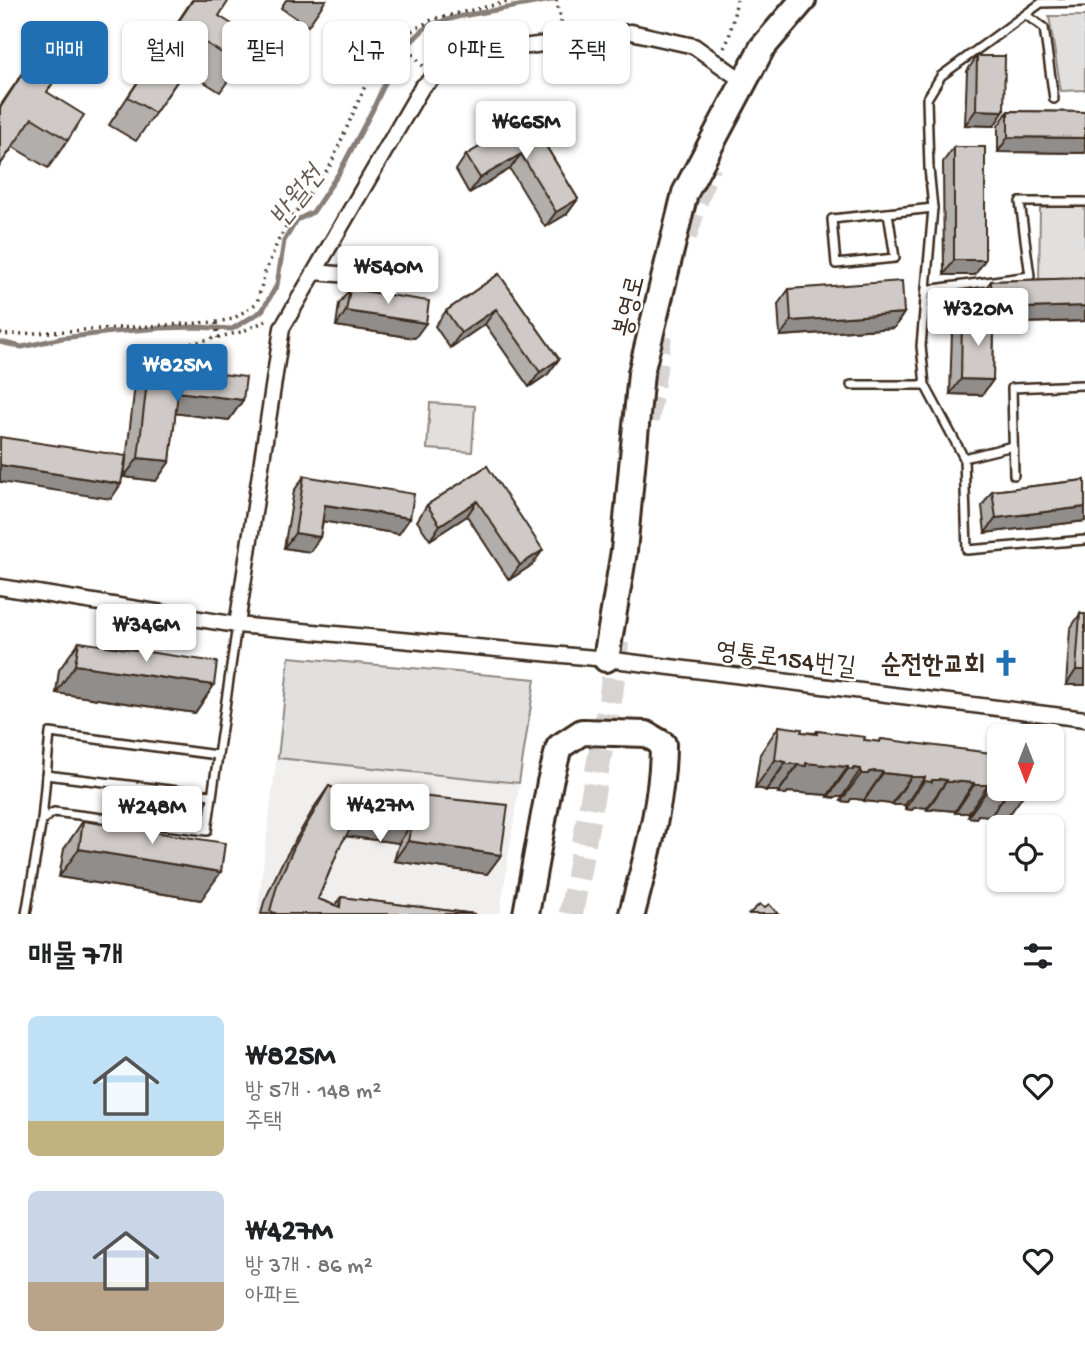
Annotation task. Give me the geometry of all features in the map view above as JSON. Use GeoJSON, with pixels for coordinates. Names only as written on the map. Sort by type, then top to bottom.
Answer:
{"type":"FeatureCollection","features":[{"type":"Feature","properties":{"kind":"highway","name":"봉영로"},"geometry":{"type":"LineString","coordinates":[[606,659],[624,551],[641,373],[685,193],[762,48],[803,0]]}},
{"type":"Feature","properties":{"kind":"highway"},"geometry":{"type":"LineString","coordinates":[[526,914],[559,747],[582,732],[646,734],[663,744],[663,768],[654,827],[632,914]]}},
{"type":"Feature","properties":{"kind":"street"},"geometry":{"type":"LineString","coordinates":[[630,32],[694,46],[744,82]]}},
{"type":"Feature","properties":{"kind":"street"},"geometry":{"type":"LineString","coordinates":[[237,625],[282,328],[422,88],[452,62],[478,53],[543,44]]}},
{"type":"Feature","properties":{"kind":"street"},"geometry":{"type":"LineString","coordinates":[[315,272],[381,278]]}},
{"type":"Feature","properties":{"kind":"street","name":"영통로154번길"},"geometry":{"type":"LineString","coordinates":[[0,587],[237,625],[606,659],[1085,719]]}},
{"type":"Feature","properties":{"kind":"lane"},"geometry":{"type":"LineString","coordinates":[[1085,2],[1041,3],[940,76],[927,99],[933,208],[921,346],[925,385],[964,458],[967,550],[1085,540]]}},
{"type":"Feature","properties":{"kind":"lane"},"geometry":{"type":"LineString","coordinates":[[1026,15],[1044,28],[1054,99]]}},
{"type":"Feature","properties":{"kind":"lane"},"geometry":{"type":"LineString","coordinates":[[926,290],[1030,276],[1020,202],[1085,202]]}},
{"type":"Feature","properties":{"kind":"lane"},"geometry":{"type":"LineString","coordinates":[[888,213],[895,258],[836,264],[832,219],[933,208]]}},
{"type":"Feature","properties":{"kind":"lane"},"geometry":{"type":"LineString","coordinates":[[851,385],[925,385]]}},
{"type":"Feature","properties":{"kind":"lane"},"geometry":{"type":"LineString","coordinates":[[1014,475],[1012,388],[1082,385]]}},
{"type":"Feature","properties":{"kind":"lane"},"geometry":{"type":"LineString","coordinates":[[964,458],[1013,446]]}},
{"type":"Feature","properties":{"kind":"lane"},"geometry":{"type":"LineString","coordinates":[[42,820],[54,812],[206,831],[237,625]]}},
{"type":"Feature","properties":{"kind":"lane"},"geometry":{"type":"LineString","coordinates":[[26,914],[42,820],[50,733],[217,755]]}},
{"type":"Feature","properties":{"kind":"lane"},"geometry":{"type":"LineString","coordinates":[[46,775],[211,795]]}},
{"type":"Feature","properties":{"kind":"path"},"geometry":{"type":"LineString","coordinates":[[410,32],[433,19],[516,0]]}},
{"type":"Feature","properties":{"kind":"path"},"geometry":{"type":"LineString","coordinates":[[556,0],[561,21]]}},
{"type":"Feature","properties":{"kind":"path"},"geometry":{"type":"LineString","coordinates":[[729,38],[737,0]]}},
{"type":"Feature","properties":{"kind":"path"},"geometry":{"type":"LineString","coordinates":[[410,51],[422,65]]}},
{"type":"Feature","properties":{"kind":"path"},"geometry":{"type":"LineString","coordinates":[[0,333],[46,333],[216,322],[233,318],[257,303],[278,241],[330,166],[366,84]]}},
{"type":"Feature","properties":{"kind":"path"},"geometry":{"type":"LineString","coordinates":[[184,345],[241,332],[270,319],[282,328]]}},
{"type":"Feature","properties":{"kind":"path"},"geometry":{"type":"LineString","coordinates":[[216,322],[218,338]]}},
{"type":"Feature","properties":{"kind":"shaded area"},"geometry":{"type":"Polygon","coordinates":[[[1049,16],[1085,16],[1085,90],[1061,91],[1049,16]]]}},
{"type":"Feature","properties":{"kind":"shaded area"},"geometry":{"type":"Polygon","coordinates":[[[1083,204],[1085,285],[1039,285],[1040,208],[1083,204]]]}},
{"type":"Feature","properties":{"kind":"shaded area"},"geometry":{"type":"Polygon","coordinates":[[[430,403],[475,406],[472,452],[427,449],[430,403]]]}},
{"type":"Feature","properties":{"kind":"shaded area"},"geometry":{"type":"Polygon","coordinates":[[[289,657],[535,679],[500,914],[257,914],[289,657]]]}},
{"type":"Feature","properties":{"kind":"shaded area"},"geometry":{"type":"Polygon","coordinates":[[[289,657],[535,679],[519,783],[278,758],[289,657]]]}},
{"type":"Feature","properties":{"kind":"building"},"geometry":{"type":"Polygon","coordinates":[[[193,0],[229,0],[219,16],[227,21],[222,21],[222,53],[208,44],[208,21],[179,21],[193,0]]]}},
{"type":"Feature","properties":{"kind":"building"},"geometry":{"type":"Polygon","coordinates":[[[977,56],[1005,56],[1004,111],[976,110],[977,56]]]}},
{"type":"Feature","properties":{"kind":"building"},"geometry":{"type":"Polygon","coordinates":[[[21,76],[21,84],[52,84],[47,92],[84,115],[68,140],[32,118],[0,165],[0,108],[21,76]]]}},
{"type":"Feature","properties":{"kind":"building"},"geometry":{"type":"Polygon","coordinates":[[[137,84],[175,84],[155,113],[128,97],[137,84]]]}},
{"type":"Feature","properties":{"kind":"building"},"geometry":{"type":"Polygon","coordinates":[[[1008,111],[1085,112],[1085,138],[1008,137],[1008,111]]]}},
{"type":"Feature","properties":{"kind":"building"},"geometry":{"type":"Polygon","coordinates":[[[529,118],[578,199],[556,212],[521,154],[480,178],[466,155],[529,118]]]}},
{"type":"Feature","properties":{"kind":"building"},"geometry":{"type":"Polygon","coordinates":[[[954,147],[985,147],[985,260],[954,260],[954,147]]]}},
{"type":"Feature","properties":{"kind":"building"},"geometry":{"type":"Polygon","coordinates":[[[499,274],[559,359],[540,372],[496,309],[461,333],[446,311],[499,274]]]}},
{"type":"Feature","properties":{"kind":"building"},"geometry":{"type":"Polygon","coordinates":[[[1085,278],[1085,306],[992,309],[991,281],[1085,278]]]}},
{"type":"Feature","properties":{"kind":"building"},"geometry":{"type":"Polygon","coordinates":[[[902,281],[904,313],[791,321],[789,289],[902,281]]]}},
{"type":"Feature","properties":{"kind":"building"},"geometry":{"type":"Polygon","coordinates":[[[350,289],[429,301],[426,323],[346,311],[350,289]]]}},
{"type":"Feature","properties":{"kind":"building"},"geometry":{"type":"Polygon","coordinates":[[[962,317],[994,317],[993,380],[961,379],[962,317]]]}},
{"type":"Feature","properties":{"kind":"building"},"geometry":{"type":"Polygon","coordinates":[[[149,365],[246,377],[243,400],[178,392],[170,461],[138,458],[149,365]]]}},
{"type":"Feature","properties":{"kind":"building"},"geometry":{"type":"Polygon","coordinates":[[[0,437],[126,456],[121,484],[0,465],[0,437]]]}},
{"type":"Feature","properties":{"kind":"building"},"geometry":{"type":"Polygon","coordinates":[[[487,466],[543,550],[520,565],[477,501],[440,525],[427,505],[487,466]]]}},
{"type":"Feature","properties":{"kind":"building"},"geometry":{"type":"Polygon","coordinates":[[[304,476],[414,494],[410,518],[325,505],[320,537],[295,533],[304,476]]]}},
{"type":"Feature","properties":{"kind":"building"},"geometry":{"type":"Polygon","coordinates":[[[1085,480],[1085,507],[996,518],[992,491],[1085,480]]]}},
{"type":"Feature","properties":{"kind":"building"},"geometry":{"type":"Polygon","coordinates":[[[1080,614],[1085,614],[1085,670],[1076,670],[1080,614]]]}},
{"type":"Feature","properties":{"kind":"building"},"geometry":{"type":"Polygon","coordinates":[[[79,642],[217,662],[214,685],[75,665],[79,642]]]}},
{"type":"Feature","properties":{"kind":"building"},"geometry":{"type":"Polygon","coordinates":[[[779,726],[802,729],[801,732],[817,734],[817,731],[865,737],[864,740],[880,742],[881,739],[987,752],[987,785],[946,782],[947,780],[939,779],[924,781],[925,777],[875,771],[861,774],[861,769],[806,763],[806,766],[785,764],[786,762],[775,760],[779,726]]]}},
{"type":"Feature","properties":{"kind":"building"},"geometry":{"type":"Polygon","coordinates":[[[329,786],[344,794],[350,789],[508,805],[501,855],[408,841],[412,823],[358,817],[341,844],[318,899],[340,907],[341,897],[475,914],[277,914],[270,911],[278,882],[295,845],[329,786]]]}},
{"type":"Feature","properties":{"kind":"building"},"geometry":{"type":"Polygon","coordinates":[[[83,821],[225,843],[221,872],[79,849],[83,821]]]}},
{"type":"Feature","properties":{"kind":"building"},"geometry":{"type":"Polygon","coordinates":[[[760,904],[764,908],[769,904],[778,914],[749,914],[760,904]]]}},
{"type":"Feature","properties":{"kind":"waterway","name":"반월천"},"geometry":{"type":"LineString","coordinates":[[0,342],[22,347],[62,338],[113,332],[196,327],[232,329],[262,311],[277,285],[284,241],[297,220],[313,212],[339,173],[398,55],[427,26],[457,17],[551,0]]}},
{"type":"Feature","properties":{"kind":"tunnel"},"geometry":{"type":"LineString","coordinates":[[685,236],[710,165]]}},
{"type":"Feature","properties":{"kind":"tunnel"},"geometry":{"type":"LineString","coordinates":[[647,421],[660,336]]}},
{"type":"Feature","properties":{"kind":"tunnel"},"geometry":{"type":"LineString","coordinates":[[571,914],[611,695],[618,634]]}},
{"type":"Feature","properties":{"kind":"place","name":"순전한교회"},"geometry":{"type":"Point","coordinates":[1006,663]}}]}
